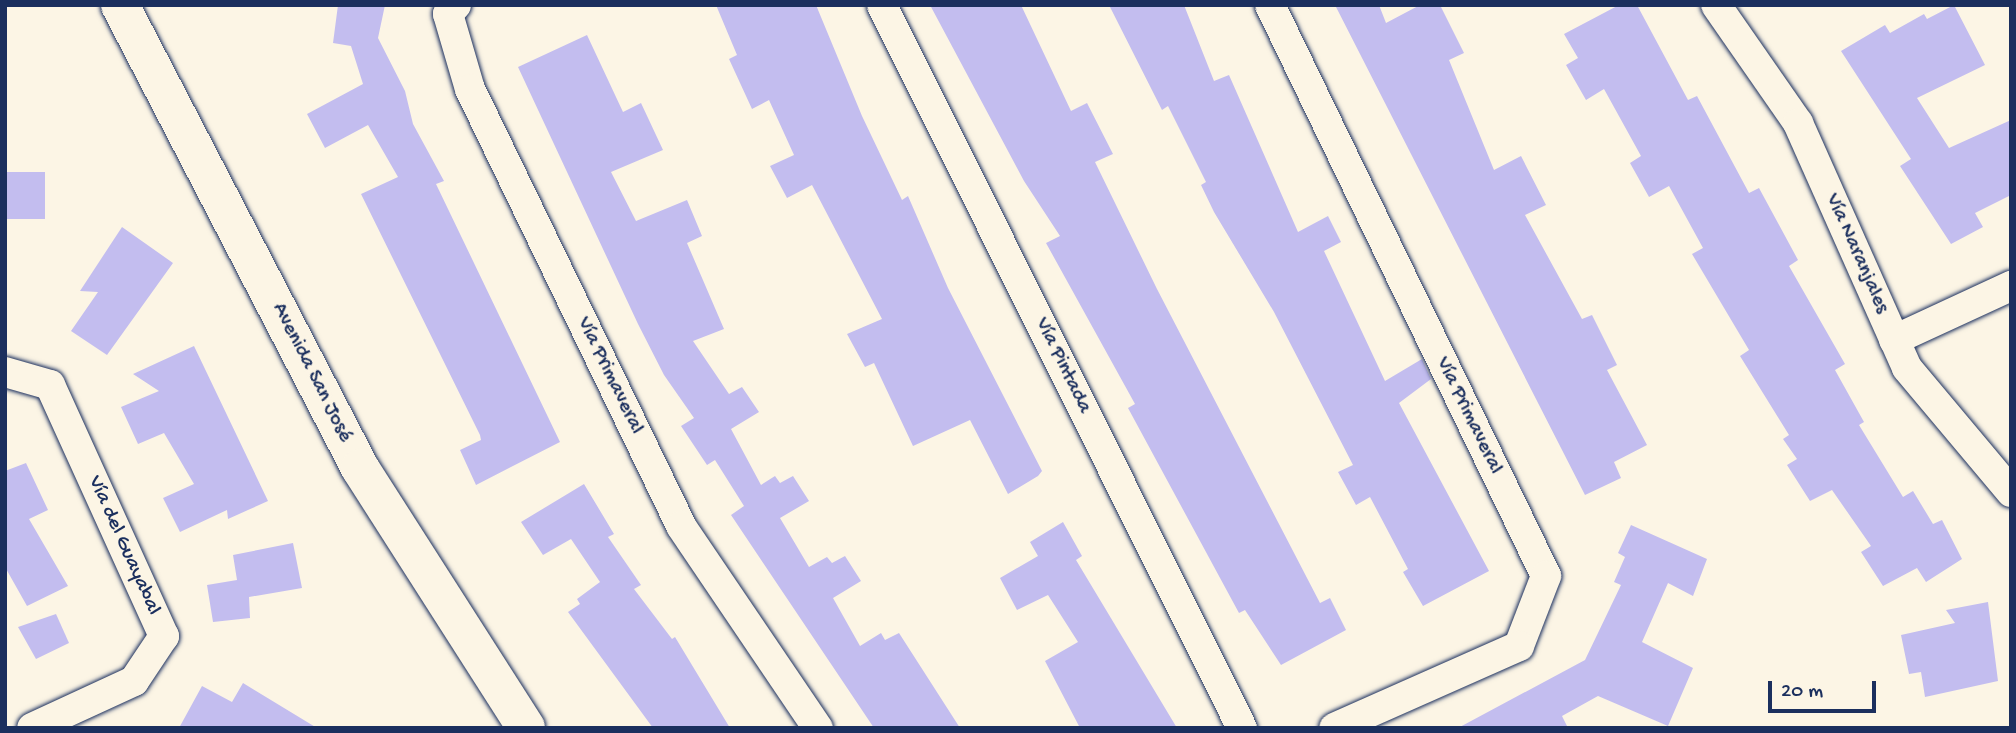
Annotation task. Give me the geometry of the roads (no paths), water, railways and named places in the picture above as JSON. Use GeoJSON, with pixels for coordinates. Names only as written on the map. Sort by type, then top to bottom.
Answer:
{"type":"FeatureCollection","features":[{"type":"Feature","properties":{"kind":"street","name":"Avenida San José"},"geometry":{"type":"LineString","coordinates":[[120,5],[360,468],[526,728]]}},
{"type":"Feature","properties":{"kind":"street","name":"Vía Primaveral"},"geometry":{"type":"LineString","coordinates":[[456,5],[448,14],[470,89],[681,526],[818,728]]}},
{"type":"Feature","properties":{"kind":"street","name":"Vía Pintada"},"geometry":{"type":"LineString","coordinates":[[882,5],[1242,728]]}},
{"type":"Feature","properties":{"kind":"street","name":"Vía Primaveral"},"geometry":{"type":"LineString","coordinates":[[1270,5],[1546,576],[1519,646],[1334,728]]}},
{"type":"Feature","properties":{"kind":"street","name":"Vía Naranjales"},"geometry":{"type":"LineString","coordinates":[[1716,5],[1798,123],[1906,368],[2011,492]]}},
{"type":"Feature","properties":{"kind":"street"},"geometry":{"type":"LineString","coordinates":[[1894,340],[2011,286]]}},
{"type":"Feature","properties":{"kind":"street","name":"Vía del Guayabal"},"geometry":{"type":"LineString","coordinates":[[5,372],[50,385],[164,636],[134,681],[32,728]]}}]}
